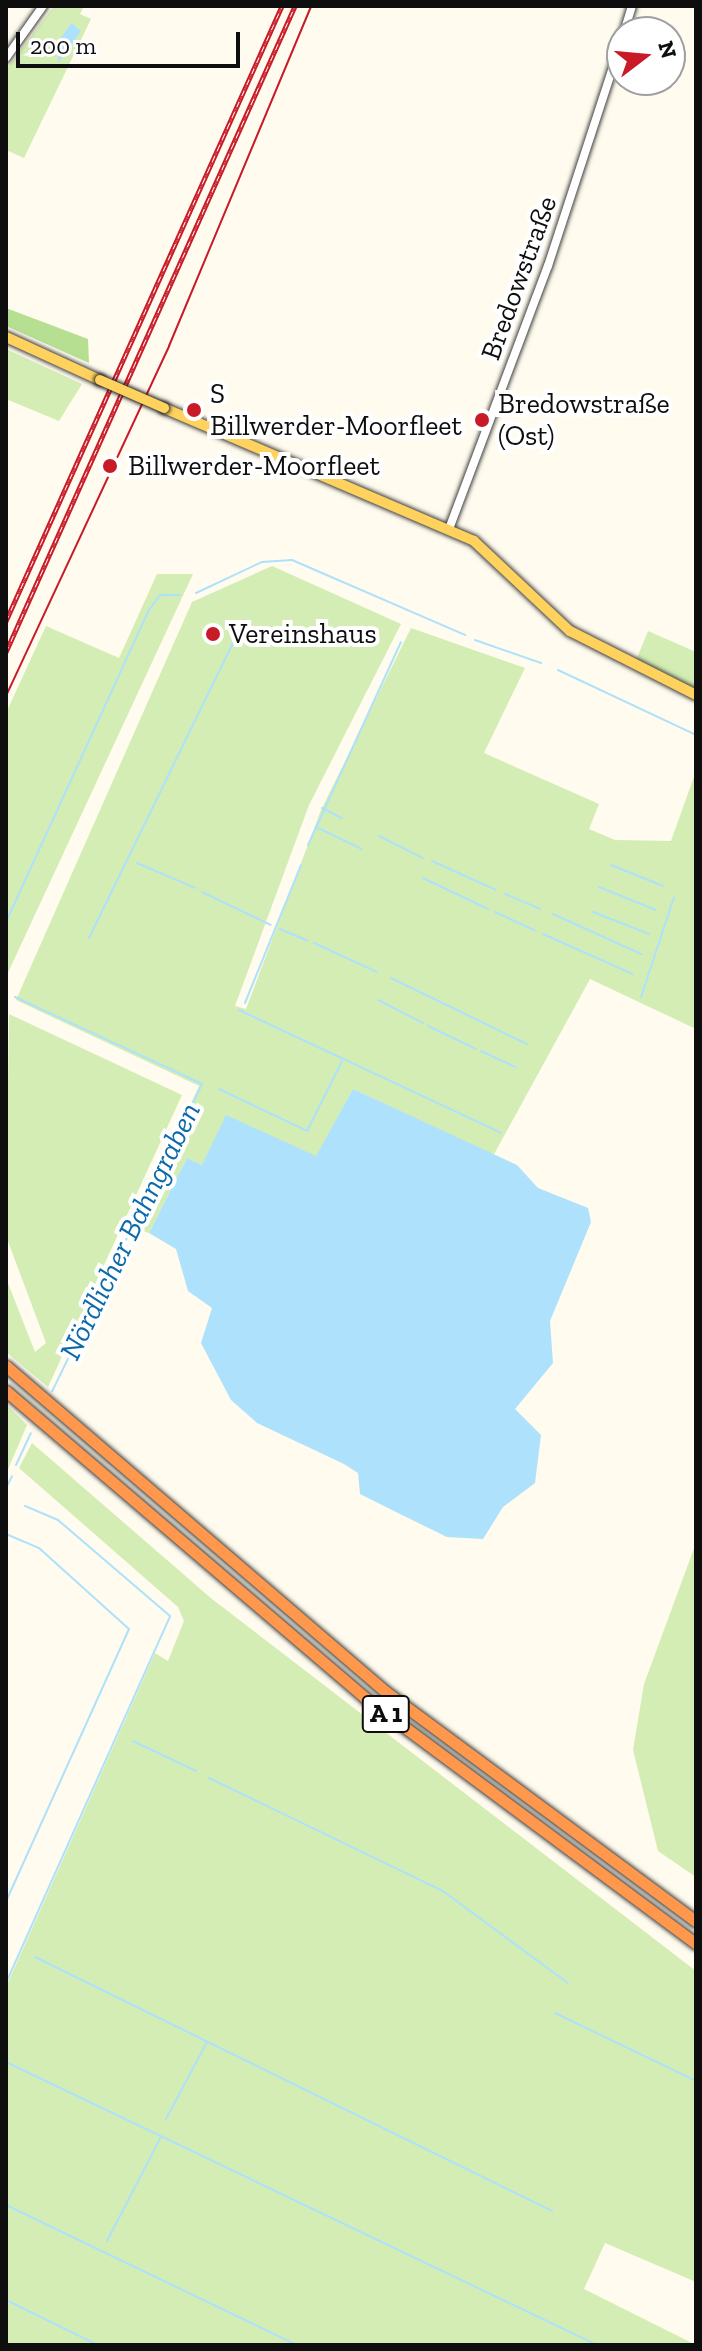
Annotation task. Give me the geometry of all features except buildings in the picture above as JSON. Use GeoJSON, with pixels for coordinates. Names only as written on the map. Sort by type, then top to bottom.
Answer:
{"type":"FeatureCollection","features":[{"type":"Feature","properties":{"kind":"highway","name":"A 1"},"geometry":{"type":"LineString","coordinates":[[6,1366],[386,1692],[696,1921]]}},
{"type":"Feature","properties":{"kind":"highway","name":"A 1"},"geometry":{"type":"LineString","coordinates":[[6,1391],[364,1697],[696,1944]]}},
{"type":"Feature","properties":{"kind":"main road"},"geometry":{"type":"LineString","coordinates":[[6,337],[449,529],[488,551],[570,631],[696,695]]}},
{"type":"Feature","properties":{"kind":"street"},"geometry":{"type":"LineString","coordinates":[[6,58],[43,6]]}},
{"type":"Feature","properties":{"kind":"street","name":"Bredowstraße"},"geometry":{"type":"LineString","coordinates":[[449,529],[548,266],[606,88]]}},
{"type":"Feature","properties":{"kind":"green space"},"geometry":{"type":"Polygon","coordinates":[[[54,6],[84,6],[80,14],[91,19],[24,158],[6,150],[6,70],[54,6]]]}},
{"type":"Feature","properties":{"kind":"green space"},"geometry":{"type":"Polygon","coordinates":[[[6,308],[88,339],[89,363],[6,326],[6,308]]]}},
{"type":"Feature","properties":{"kind":"green space"},"geometry":{"type":"Polygon","coordinates":[[[6,349],[82,384],[59,421],[6,399],[6,349]]]}},
{"type":"Feature","properties":{"kind":"green space"},"geometry":{"type":"Polygon","coordinates":[[[272,566],[401,624],[309,805],[235,1006],[246,1009],[321,810],[411,628],[525,668],[484,753],[599,804],[589,829],[615,840],[671,841],[696,771],[696,1029],[590,979],[493,1156],[353,1089],[316,1157],[202,1165],[187,1158],[149,1233],[134,1228],[199,1086],[16,1000],[192,602],[272,566]]]}},
{"type":"Feature","properties":{"kind":"green space"},"geometry":{"type":"Polygon","coordinates":[[[157,574],[193,574],[6,977],[6,713],[46,626],[119,658],[157,574]]]}},
{"type":"Feature","properties":{"kind":"green space"},"geometry":{"type":"Polygon","coordinates":[[[648,631],[696,652],[696,689],[635,663],[648,631]]]}},
{"type":"Feature","properties":{"kind":"green space"},"geometry":{"type":"Polygon","coordinates":[[[9,1014],[182,1095],[48,1387],[6,1352],[6,1278],[35,1352],[46,1343],[6,1236],[9,1014]]]}},
{"type":"Feature","properties":{"kind":"green space"},"geometry":{"type":"Polygon","coordinates":[[[6,1404],[27,1425],[6,1474],[6,1404]]]}},
{"type":"Feature","properties":{"kind":"green space"},"geometry":{"type":"Polygon","coordinates":[[[32,1443],[212,1599],[696,1971],[696,2282],[605,2243],[584,2289],[696,2345],[6,2345],[6,1987],[155,1653],[168,1661],[184,1621],[178,1607],[19,1468],[32,1443]]]}},
{"type":"Feature","properties":{"kind":"green space"},"geometry":{"type":"Polygon","coordinates":[[[696,1543],[696,1877],[658,1851],[633,1750],[644,1684],[696,1543]]]}},
{"type":"Feature","properties":{"kind":"water"},"geometry":{"type":"Polygon","coordinates":[[[71,23],[81,31],[58,63],[59,41],[71,23]]]}},
{"type":"Feature","properties":{"kind":"water"},"geometry":{"type":"Polygon","coordinates":[[[353,1089],[517,1165],[538,1188],[588,1208],[591,1222],[550,1321],[553,1363],[515,1409],[541,1435],[535,1483],[503,1507],[483,1539],[447,1537],[360,1494],[358,1473],[257,1423],[231,1400],[201,1343],[212,1308],[188,1291],[176,1249],[149,1233],[187,1158],[202,1165],[226,1115],[316,1156],[353,1089]]]}},
{"type":"Feature","properties":{"kind":"waterway"},"geometry":{"type":"LineString","coordinates":[[196,593],[262,562],[292,560],[465,635]]}},
{"type":"Feature","properties":{"kind":"waterway","name":"Nördlicher Bahngraben"},"geometry":{"type":"LineString","coordinates":[[6,922],[149,610],[160,595],[180,595]]}},
{"type":"Feature","properties":{"kind":"waterway"},"geometry":{"type":"LineString","coordinates":[[89,938],[244,620]]}},
{"type":"Feature","properties":{"kind":"waterway"},"geometry":{"type":"LineString","coordinates":[[475,640],[541,663]]}},
{"type":"Feature","properties":{"kind":"waterway"},"geometry":{"type":"LineString","coordinates":[[308,845],[401,642]]}},
{"type":"Feature","properties":{"kind":"waterway"},"geometry":{"type":"LineString","coordinates":[[558,670],[696,735]]}},
{"type":"Feature","properties":{"kind":"waterway"},"geometry":{"type":"LineString","coordinates":[[322,808],[342,818]]}},
{"type":"Feature","properties":{"kind":"waterway"},"geometry":{"type":"LineString","coordinates":[[316,827],[362,849]]}},
{"type":"Feature","properties":{"kind":"waterway"},"geometry":{"type":"LineString","coordinates":[[379,836],[423,858]]}},
{"type":"Feature","properties":{"kind":"waterway"},"geometry":{"type":"LineString","coordinates":[[432,861],[496,890]]}},
{"type":"Feature","properties":{"kind":"waterway"},"geometry":{"type":"LineString","coordinates":[[137,863],[195,888]]}},
{"type":"Feature","properties":{"kind":"waterway"},"geometry":{"type":"LineString","coordinates":[[245,1003],[301,865]]}},
{"type":"Feature","properties":{"kind":"waterway"},"geometry":{"type":"LineString","coordinates":[[611,865],[663,886]]}},
{"type":"Feature","properties":{"kind":"waterway"},"geometry":{"type":"LineString","coordinates":[[423,878],[488,909]]}},
{"type":"Feature","properties":{"kind":"waterway"},"geometry":{"type":"LineString","coordinates":[[599,887],[656,910]]}},
{"type":"Feature","properties":{"kind":"waterway"},"geometry":{"type":"LineString","coordinates":[[202,892],[271,925]]}},
{"type":"Feature","properties":{"kind":"waterway"},"geometry":{"type":"LineString","coordinates":[[505,894],[540,909]]}},
{"type":"Feature","properties":{"kind":"waterway"},"geometry":{"type":"LineString","coordinates":[[641,997],[674,897]]}},
{"type":"Feature","properties":{"kind":"waterway"},"geometry":{"type":"LineString","coordinates":[[495,912],[536,931]]}},
{"type":"Feature","properties":{"kind":"waterway"},"geometry":{"type":"LineString","coordinates":[[593,912],[649,934]]}},
{"type":"Feature","properties":{"kind":"waterway"},"geometry":{"type":"LineString","coordinates":[[553,914],[641,954]]}},
{"type":"Feature","properties":{"kind":"waterway"},"geometry":{"type":"LineString","coordinates":[[280,929],[308,941]]}},
{"type":"Feature","properties":{"kind":"waterway"},"geometry":{"type":"LineString","coordinates":[[543,934],[633,974]]}},
{"type":"Feature","properties":{"kind":"waterway"},"geometry":{"type":"LineString","coordinates":[[314,943],[377,972]]}},
{"type":"Feature","properties":{"kind":"waterway"},"geometry":{"type":"LineString","coordinates":[[391,978],[527,1044]]}},
{"type":"Feature","properties":{"kind":"waterway","name":"Nördlicher Bahngraben"},"geometry":{"type":"LineString","coordinates":[[15,997],[202,1084],[52,1391]]}},
{"type":"Feature","properties":{"kind":"waterway"},"geometry":{"type":"LineString","coordinates":[[378,1000],[423,1023]]}},
{"type":"Feature","properties":{"kind":"waterway"},"geometry":{"type":"LineString","coordinates":[[239,1010],[501,1133]]}},
{"type":"Feature","properties":{"kind":"waterway"},"geometry":{"type":"LineString","coordinates":[[428,1026],[476,1049]]}},
{"type":"Feature","properties":{"kind":"waterway"},"geometry":{"type":"LineString","coordinates":[[481,1051],[516,1067]]}},
{"type":"Feature","properties":{"kind":"waterway"},"geometry":{"type":"LineString","coordinates":[[219,1089],[307,1131],[342,1061]]}},
{"type":"Feature","properties":{"kind":"waterway"},"geometry":{"type":"LineString","coordinates":[[16,1465],[31,1433]]}},
{"type":"Feature","properties":{"kind":"waterway"},"geometry":{"type":"LineString","coordinates":[[6,1488],[12,1476]]}},
{"type":"Feature","properties":{"kind":"waterway"},"geometry":{"type":"LineString","coordinates":[[6,1983],[170,1616],[58,1520],[25,1506]]}},
{"type":"Feature","properties":{"kind":"waterway"},"geometry":{"type":"LineString","coordinates":[[6,1534],[39,1548],[129,1629],[6,1902]]}},
{"type":"Feature","properties":{"kind":"waterway"},"geometry":{"type":"LineString","coordinates":[[133,1741],[196,1771]]}},
{"type":"Feature","properties":{"kind":"waterway"},"geometry":{"type":"LineString","coordinates":[[209,1778],[443,1891],[568,1983]]}},
{"type":"Feature","properties":{"kind":"waterway"},"geometry":{"type":"LineString","coordinates":[[35,1957],[552,2211]]}},
{"type":"Feature","properties":{"kind":"waterway"},"geometry":{"type":"LineString","coordinates":[[555,2013],[696,2081]]}},
{"type":"Feature","properties":{"kind":"waterway"},"geometry":{"type":"LineString","coordinates":[[166,2119],[207,2042]]}},
{"type":"Feature","properties":{"kind":"waterway"},"geometry":{"type":"LineString","coordinates":[[6,2062],[597,2345]]}},
{"type":"Feature","properties":{"kind":"waterway"},"geometry":{"type":"LineString","coordinates":[[107,2241],[161,2137]]}},
{"type":"Feature","properties":{"kind":"waterway"},"geometry":{"type":"LineString","coordinates":[[6,2205],[297,2345]]}},
{"type":"Feature","properties":{"kind":"waterway"},"geometry":{"type":"LineString","coordinates":[[6,2300],[98,2345]]}},
{"type":"Feature","properties":{"kind":"tram line"},"geometry":{"type":"LineString","coordinates":[[6,696],[169,346],[311,6]]}},
{"type":"Feature","properties":{"kind":"railway"},"geometry":{"type":"LineString","coordinates":[[6,621],[282,6]]}},
{"type":"Feature","properties":{"kind":"railway"},"geometry":{"type":"LineString","coordinates":[[6,652],[295,6]]}},
{"type":"Feature","properties":{"kind":"place","name":"S Billwerder-Moorfleet"},"geometry":{"type":"Point","coordinates":[194,410]}},
{"type":"Feature","properties":{"kind":"place","name":"Bredowstraße (Ost)"},"geometry":{"type":"Point","coordinates":[482,420]}},
{"type":"Feature","properties":{"kind":"place","name":"Billwerder-Moorfleet"},"geometry":{"type":"Point","coordinates":[110,466]}},
{"type":"Feature","properties":{"kind":"place","name":"Vereinshaus"},"geometry":{"type":"Point","coordinates":[213,634]}}]}
